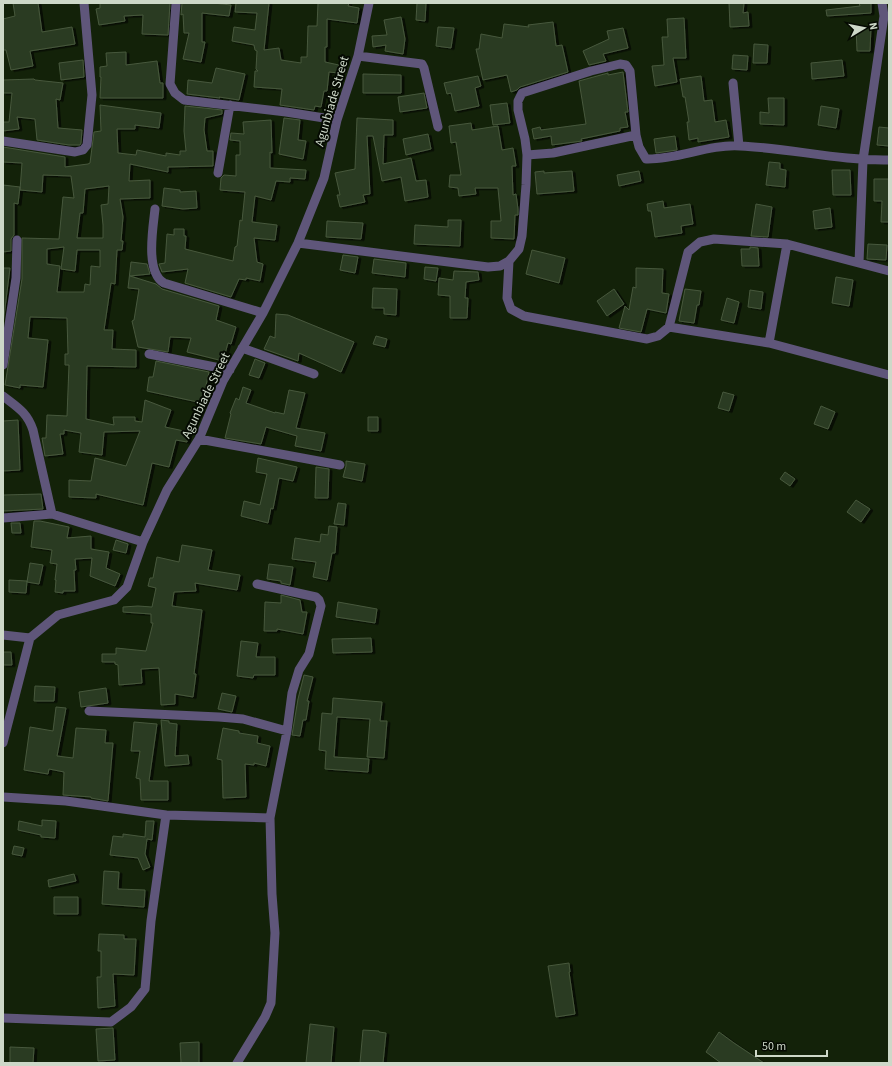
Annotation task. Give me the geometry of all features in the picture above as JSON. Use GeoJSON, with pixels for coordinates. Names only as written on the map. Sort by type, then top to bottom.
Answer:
{"type":"FeatureCollection","features":[{"type":"Feature","properties":{"kind":"street"},"geometry":{"type":"LineString","coordinates":[[3,141],[75,152],[83,150],[87,145],[92,95],[84,3]]}},
{"type":"Feature","properties":{"kind":"street"},"geometry":{"type":"LineString","coordinates":[[176,3],[170,84],[175,93],[184,100],[286,112],[337,120]]}},
{"type":"Feature","properties":{"kind":"street","name":"Agunbiade Street"},"geometry":{"type":"LineString","coordinates":[[30,638],[58,616],[114,600],[126,587],[143,542],[167,490],[199,439],[224,381],[263,313],[298,243],[324,178],[337,120],[358,56],[369,3]]}},
{"type":"Feature","properties":{"kind":"street"},"geometry":{"type":"LineString","coordinates":[[859,264],[863,160],[884,16],[882,3]]}},
{"type":"Feature","properties":{"kind":"street"},"geometry":{"type":"LineString","coordinates":[[879,49],[889,51]]}},
{"type":"Feature","properties":{"kind":"street"},"geometry":{"type":"LineString","coordinates":[[358,56],[422,64],[438,127]]}},
{"type":"Feature","properties":{"kind":"street"},"geometry":{"type":"LineString","coordinates":[[298,243],[488,267],[500,266],[509,261],[519,249],[522,236],[527,155],[518,110],[518,101],[522,93],[591,71],[620,64],[626,65],[630,71],[636,135],[639,148],[646,159],[659,159],[704,149],[739,146],[863,160],[889,160]]}},
{"type":"Feature","properties":{"kind":"street"},"geometry":{"type":"LineString","coordinates":[[733,83],[739,146]]}},
{"type":"Feature","properties":{"kind":"street"},"geometry":{"type":"LineString","coordinates":[[218,173],[230,105]]}},
{"type":"Feature","properties":{"kind":"street"},"geometry":{"type":"LineString","coordinates":[[527,155],[553,153],[636,135]]}},
{"type":"Feature","properties":{"kind":"street"},"geometry":{"type":"LineString","coordinates":[[155,210],[152,248],[153,267],[160,280],[263,313]]}},
{"type":"Feature","properties":{"kind":"street"},"geometry":{"type":"LineString","coordinates":[[509,261],[507,298],[511,309],[524,316],[647,339],[658,336],[669,327],[688,252],[700,242],[714,239],[787,244],[889,271]]}},
{"type":"Feature","properties":{"kind":"street"},"geometry":{"type":"LineString","coordinates":[[3,365],[16,278],[16,240]]}},
{"type":"Feature","properties":{"kind":"street"},"geometry":{"type":"LineString","coordinates":[[769,343],[787,244]]}},
{"type":"Feature","properties":{"kind":"street"},"geometry":{"type":"LineString","coordinates":[[669,327],[769,343],[889,375]]}},
{"type":"Feature","properties":{"kind":"street"},"geometry":{"type":"LineString","coordinates":[[242,348],[314,374]]}},
{"type":"Feature","properties":{"kind":"street"},"geometry":{"type":"LineString","coordinates":[[149,354],[230,370]]}},
{"type":"Feature","properties":{"kind":"street"},"geometry":{"type":"LineString","coordinates":[[3,396],[24,412],[29,419],[33,430],[52,514]]}},
{"type":"Feature","properties":{"kind":"street"},"geometry":{"type":"LineString","coordinates":[[199,439],[340,465]]}},
{"type":"Feature","properties":{"kind":"street"},"geometry":{"type":"LineString","coordinates":[[3,518],[52,514],[143,542]]}},
{"type":"Feature","properties":{"kind":"street"},"geometry":{"type":"LineString","coordinates":[[237,1063],[265,1017],[271,1003],[275,934],[272,894],[270,818],[287,731],[292,693],[299,670],[309,654],[321,606],[316,597],[257,584]]}},
{"type":"Feature","properties":{"kind":"street"},"geometry":{"type":"LineString","coordinates":[[3,635],[30,638],[3,743]]}},
{"type":"Feature","properties":{"kind":"street"},"geometry":{"type":"LineString","coordinates":[[89,712],[243,719],[287,731]]}},
{"type":"Feature","properties":{"kind":"street"},"geometry":{"type":"LineString","coordinates":[[3,796],[66,801],[166,814],[270,818]]}},
{"type":"Feature","properties":{"kind":"street"},"geometry":{"type":"LineString","coordinates":[[3,1018],[111,1022],[131,1007],[145,989],[151,921],[166,814]]}},
{"type":"Feature","properties":{"kind":"building"},"geometry":{"type":"Polygon","coordinates":[[[13,3],[38,3],[42,32],[72,27],[75,44],[30,51],[33,66],[11,70],[6,50],[3,50],[3,19],[15,16],[13,3]]]}},
{"type":"Feature","properties":{"kind":"building"},"geometry":{"type":"Polygon","coordinates":[[[100,3],[170,3],[168,35],[142,34],[143,15],[124,16],[125,21],[99,25],[96,9],[100,8],[100,3]]]}},
{"type":"Feature","properties":{"kind":"building"},"geometry":{"type":"Polygon","coordinates":[[[182,3],[213,3],[231,5],[229,16],[202,13],[202,42],[205,42],[201,62],[183,59],[189,33],[184,33],[183,14],[181,15],[182,3]]]}},
{"type":"Feature","properties":{"kind":"building"},"geometry":{"type":"Polygon","coordinates":[[[236,3],[269,3],[264,50],[279,48],[281,60],[301,63],[301,57],[307,57],[308,26],[317,26],[318,3],[349,3],[348,6],[359,8],[357,23],[327,19],[327,47],[325,47],[325,62],[339,65],[338,73],[329,72],[327,91],[324,91],[321,107],[315,106],[314,110],[280,105],[282,89],[254,87],[255,71],[258,71],[256,69],[257,51],[255,50],[254,45],[232,41],[234,27],[255,30],[257,13],[235,12],[236,3]]]}},
{"type":"Feature","properties":{"kind":"building"},"geometry":{"type":"Polygon","coordinates":[[[417,3],[426,3],[425,21],[416,20],[417,3]]]}},
{"type":"Feature","properties":{"kind":"building"},"geometry":{"type":"Polygon","coordinates":[[[729,3],[744,3],[743,13],[748,12],[749,26],[730,27],[729,3]]]}},
{"type":"Feature","properties":{"kind":"building"},"geometry":{"type":"Polygon","coordinates":[[[859,3],[871,3],[871,13],[827,16],[826,10],[860,6],[859,3]]]}},
{"type":"Feature","properties":{"kind":"building"},"geometry":{"type":"Polygon","coordinates":[[[401,17],[405,39],[403,54],[385,51],[386,45],[373,47],[372,36],[387,35],[384,20],[401,17]]]}},
{"type":"Feature","properties":{"kind":"building"},"geometry":{"type":"Polygon","coordinates":[[[684,18],[686,58],[673,58],[677,82],[655,86],[652,66],[664,65],[662,37],[668,37],[667,19],[684,18]]]}},
{"type":"Feature","properties":{"kind":"building"},"geometry":{"type":"Polygon","coordinates":[[[553,22],[556,46],[562,45],[568,72],[520,87],[511,92],[507,75],[483,80],[476,49],[479,49],[481,34],[502,38],[504,24],[529,27],[528,25],[553,22]]]}},
{"type":"Feature","properties":{"kind":"building"},"geometry":{"type":"Polygon","coordinates":[[[438,27],[454,28],[451,48],[436,46],[438,27]]]}},
{"type":"Feature","properties":{"kind":"building"},"geometry":{"type":"Polygon","coordinates":[[[856,27],[871,27],[870,51],[857,51],[856,27]]]}},
{"type":"Feature","properties":{"kind":"building"},"geometry":{"type":"Polygon","coordinates":[[[623,28],[628,48],[603,54],[606,61],[589,65],[583,51],[609,39],[607,31],[623,28]]]}},
{"type":"Feature","properties":{"kind":"building"},"geometry":{"type":"Polygon","coordinates":[[[754,44],[768,45],[767,63],[753,63],[754,44]]]}},
{"type":"Feature","properties":{"kind":"building"},"geometry":{"type":"Polygon","coordinates":[[[126,52],[126,65],[157,61],[160,83],[163,83],[163,98],[100,98],[100,67],[107,66],[106,53],[126,52]]]}},
{"type":"Feature","properties":{"kind":"building"},"geometry":{"type":"Polygon","coordinates":[[[733,55],[748,56],[747,70],[732,69],[733,55]]]}},
{"type":"Feature","properties":{"kind":"building"},"geometry":{"type":"Polygon","coordinates":[[[83,60],[84,77],[61,80],[59,63],[83,60]]]}},
{"type":"Feature","properties":{"kind":"building"},"geometry":{"type":"Polygon","coordinates":[[[842,60],[844,76],[812,79],[811,63],[842,60]]]}},
{"type":"Feature","properties":{"kind":"building"},"geometry":{"type":"Polygon","coordinates":[[[216,68],[245,74],[239,100],[187,94],[188,80],[212,83],[216,68]]]}},
{"type":"Feature","properties":{"kind":"building"},"geometry":{"type":"Polygon","coordinates":[[[623,72],[628,112],[625,112],[628,127],[620,128],[620,131],[581,139],[582,141],[552,145],[551,136],[534,139],[532,129],[540,127],[541,130],[586,124],[579,81],[608,73],[608,75],[623,72]]]}},
{"type":"Feature","properties":{"kind":"building"},"geometry":{"type":"Polygon","coordinates":[[[363,74],[401,75],[401,93],[363,93],[363,74]]]}},
{"type":"Feature","properties":{"kind":"building"},"geometry":{"type":"Polygon","coordinates":[[[478,76],[481,86],[475,88],[479,106],[455,111],[451,93],[447,94],[444,83],[478,76]]]}},
{"type":"Feature","properties":{"kind":"building"},"geometry":{"type":"Polygon","coordinates":[[[701,76],[704,101],[712,100],[715,122],[726,120],[729,137],[698,142],[698,138],[689,140],[687,122],[689,122],[685,97],[683,97],[680,79],[701,76]]]}},
{"type":"Feature","properties":{"kind":"building"},"geometry":{"type":"Polygon","coordinates":[[[34,79],[63,83],[60,100],[56,99],[58,128],[82,130],[80,145],[69,145],[37,140],[35,119],[17,117],[19,129],[3,131],[3,122],[9,122],[12,93],[3,93],[3,80],[34,79]]]}},
{"type":"Feature","properties":{"kind":"building"},"geometry":{"type":"Polygon","coordinates":[[[424,93],[427,108],[400,112],[398,97],[424,93]]]}},
{"type":"Feature","properties":{"kind":"building"},"geometry":{"type":"Polygon","coordinates":[[[768,98],[784,98],[784,125],[760,124],[760,112],[769,113],[768,98]]]}},
{"type":"Feature","properties":{"kind":"building"},"geometry":{"type":"Polygon","coordinates":[[[507,103],[510,123],[493,125],[490,105],[507,103]]]}},
{"type":"Feature","properties":{"kind":"building"},"geometry":{"type":"Polygon","coordinates":[[[100,105],[161,113],[159,128],[135,125],[135,129],[117,129],[118,153],[136,155],[137,150],[166,156],[166,153],[180,155],[180,151],[186,151],[184,131],[185,106],[222,110],[222,114],[205,118],[204,130],[207,151],[213,151],[213,166],[168,167],[168,172],[130,164],[129,181],[150,180],[150,198],[120,199],[123,217],[121,241],[123,241],[122,250],[117,250],[115,284],[111,283],[104,330],[113,330],[112,349],[136,350],[136,367],[87,366],[86,419],[114,425],[113,417],[135,417],[135,421],[142,422],[145,400],[171,410],[165,427],[189,432],[187,442],[176,440],[169,467],[152,463],[143,505],[96,494],[96,498],[69,497],[69,480],[91,481],[95,458],[126,466],[140,431],[104,432],[102,455],[79,452],[81,433],[64,430],[64,434],[60,434],[63,454],[45,456],[42,438],[46,438],[47,415],[67,416],[69,365],[65,365],[65,354],[68,354],[67,318],[30,317],[28,338],[48,340],[43,387],[20,385],[20,388],[5,385],[22,279],[22,238],[59,239],[63,197],[74,198],[71,176],[43,175],[42,192],[20,190],[22,163],[3,162],[3,147],[65,157],[65,167],[88,164],[90,163],[94,132],[101,131],[100,105]],[[109,186],[85,189],[83,213],[80,213],[77,238],[103,238],[101,205],[108,204],[109,186]],[[64,247],[47,249],[47,264],[60,266],[57,292],[84,292],[85,284],[90,285],[91,266],[100,267],[100,250],[77,250],[75,271],[61,269],[64,247]]]}},
{"type":"Feature","properties":{"kind":"building"},"geometry":{"type":"Polygon","coordinates":[[[821,106],[839,109],[836,128],[818,125],[821,106]]]}},
{"type":"Feature","properties":{"kind":"building"},"geometry":{"type":"Polygon","coordinates":[[[284,118],[300,120],[298,140],[306,141],[303,159],[279,154],[284,118]]]}},
{"type":"Feature","properties":{"kind":"building"},"geometry":{"type":"Polygon","coordinates":[[[357,118],[393,120],[393,135],[384,135],[383,164],[411,158],[416,181],[426,180],[428,197],[405,201],[401,177],[382,181],[373,136],[367,136],[370,194],[363,195],[365,202],[340,207],[337,195],[340,195],[335,173],[355,169],[357,118]]]}},
{"type":"Feature","properties":{"kind":"building"},"geometry":{"type":"Polygon","coordinates":[[[271,120],[272,153],[270,152],[270,168],[306,170],[305,179],[290,178],[290,182],[276,181],[271,200],[255,196],[252,222],[277,225],[275,240],[254,238],[257,262],[263,264],[260,281],[246,278],[246,280],[239,279],[231,297],[185,283],[188,269],[162,272],[159,264],[165,263],[167,234],[174,235],[174,229],[184,229],[184,236],[186,236],[185,249],[233,261],[235,247],[237,246],[240,220],[242,221],[245,192],[220,190],[221,178],[224,175],[236,176],[236,155],[240,155],[240,141],[230,140],[231,133],[244,134],[243,122],[271,120]]]}},
{"type":"Feature","properties":{"kind":"building"},"geometry":{"type":"Polygon","coordinates":[[[471,123],[472,130],[498,126],[502,150],[513,148],[516,166],[512,166],[513,195],[516,194],[518,209],[518,215],[515,215],[514,239],[491,238],[491,221],[501,221],[498,188],[475,188],[476,194],[459,196],[458,188],[449,187],[450,175],[461,175],[456,142],[451,143],[449,126],[471,123]]]}},
{"type":"Feature","properties":{"kind":"building"},"geometry":{"type":"Polygon","coordinates":[[[879,127],[889,128],[889,146],[877,145],[879,127]]]}},
{"type":"Feature","properties":{"kind":"building"},"geometry":{"type":"Polygon","coordinates":[[[428,134],[431,149],[406,155],[403,139],[428,134]]]}},
{"type":"Feature","properties":{"kind":"building"},"geometry":{"type":"Polygon","coordinates":[[[675,136],[677,150],[656,153],[654,139],[675,136]]]}},
{"type":"Feature","properties":{"kind":"building"},"geometry":{"type":"Polygon","coordinates":[[[769,162],[780,163],[780,169],[786,170],[785,187],[766,185],[769,162]]]}},
{"type":"Feature","properties":{"kind":"building"},"geometry":{"type":"Polygon","coordinates":[[[832,170],[850,170],[851,195],[833,195],[832,170]]]}},
{"type":"Feature","properties":{"kind":"building"},"geometry":{"type":"Polygon","coordinates":[[[544,171],[544,173],[572,171],[574,191],[537,194],[535,172],[544,171]]]}},
{"type":"Feature","properties":{"kind":"building"},"geometry":{"type":"Polygon","coordinates":[[[639,171],[641,181],[619,186],[617,175],[639,171]]]}},
{"type":"Feature","properties":{"kind":"building"},"geometry":{"type":"Polygon","coordinates":[[[874,179],[889,179],[889,222],[881,222],[882,201],[874,201],[874,179]]]}},
{"type":"Feature","properties":{"kind":"building"},"geometry":{"type":"Polygon","coordinates":[[[3,185],[20,187],[18,204],[14,203],[14,235],[11,239],[11,251],[3,252],[3,185]]]}},
{"type":"Feature","properties":{"kind":"building"},"geometry":{"type":"Polygon","coordinates":[[[164,188],[180,190],[180,192],[196,191],[197,208],[183,209],[162,206],[164,188]]]}},
{"type":"Feature","properties":{"kind":"building"},"geometry":{"type":"Polygon","coordinates":[[[663,201],[664,208],[690,204],[693,224],[681,226],[682,233],[655,237],[651,211],[648,211],[647,204],[663,201]]]}},
{"type":"Feature","properties":{"kind":"building"},"geometry":{"type":"Polygon","coordinates":[[[756,204],[772,207],[768,237],[751,236],[756,204]]]}},
{"type":"Feature","properties":{"kind":"building"},"geometry":{"type":"Polygon","coordinates":[[[830,208],[832,227],[815,229],[813,211],[830,208]]]}},
{"type":"Feature","properties":{"kind":"building"},"geometry":{"type":"Polygon","coordinates":[[[448,220],[461,220],[460,246],[414,244],[415,225],[448,227],[448,220]]]}},
{"type":"Feature","properties":{"kind":"building"},"geometry":{"type":"Polygon","coordinates":[[[327,221],[363,223],[361,239],[326,237],[327,221]]]}},
{"type":"Feature","properties":{"kind":"building"},"geometry":{"type":"Polygon","coordinates":[[[868,244],[887,245],[886,260],[867,259],[868,244]]]}},
{"type":"Feature","properties":{"kind":"building"},"geometry":{"type":"Polygon","coordinates":[[[750,247],[758,248],[759,266],[742,266],[741,249],[750,249],[750,247]]]}},
{"type":"Feature","properties":{"kind":"building"},"geometry":{"type":"Polygon","coordinates":[[[532,250],[565,258],[559,283],[526,274],[532,250]]]}},
{"type":"Feature","properties":{"kind":"building"},"geometry":{"type":"Polygon","coordinates":[[[343,255],[358,257],[355,273],[340,270],[343,255]]]}},
{"type":"Feature","properties":{"kind":"building"},"geometry":{"type":"Polygon","coordinates":[[[374,259],[406,263],[405,277],[372,273],[374,259]]]}},
{"type":"Feature","properties":{"kind":"building"},"geometry":{"type":"Polygon","coordinates":[[[131,262],[147,264],[150,274],[130,276],[156,284],[162,289],[219,306],[216,320],[236,327],[231,344],[228,343],[223,361],[187,352],[191,338],[170,337],[168,352],[138,347],[132,321],[134,320],[139,289],[128,288],[131,262]]]}},
{"type":"Feature","properties":{"kind":"building"},"geometry":{"type":"Polygon","coordinates":[[[425,267],[438,268],[436,281],[424,279],[425,267]]]}},
{"type":"Feature","properties":{"kind":"building"},"geometry":{"type":"Polygon","coordinates":[[[3,268],[10,268],[3,324],[3,268]]]}},
{"type":"Feature","properties":{"kind":"building"},"geometry":{"type":"Polygon","coordinates":[[[636,268],[663,269],[662,293],[669,294],[666,313],[647,309],[641,332],[619,328],[625,306],[629,310],[633,287],[636,288],[636,268]]]}},
{"type":"Feature","properties":{"kind":"building"},"geometry":{"type":"Polygon","coordinates":[[[454,271],[478,272],[479,280],[466,282],[465,298],[468,298],[467,318],[450,318],[450,296],[438,295],[439,278],[453,280],[454,271]]]}},
{"type":"Feature","properties":{"kind":"building"},"geometry":{"type":"Polygon","coordinates":[[[836,277],[853,280],[849,306],[832,303],[836,277]]]}},
{"type":"Feature","properties":{"kind":"building"},"geometry":{"type":"Polygon","coordinates":[[[373,288],[397,289],[396,315],[384,314],[384,308],[372,308],[373,288]]]}},
{"type":"Feature","properties":{"kind":"building"},"geometry":{"type":"Polygon","coordinates":[[[614,289],[624,304],[607,316],[597,301],[614,289]]]}},
{"type":"Feature","properties":{"kind":"building"},"geometry":{"type":"Polygon","coordinates":[[[685,289],[701,291],[694,323],[679,321],[685,289]]]}},
{"type":"Feature","properties":{"kind":"building"},"geometry":{"type":"Polygon","coordinates":[[[750,290],[763,292],[761,309],[748,307],[750,290]]]}},
{"type":"Feature","properties":{"kind":"building"},"geometry":{"type":"Polygon","coordinates":[[[727,298],[739,302],[734,323],[721,320],[727,298]]]}},
{"type":"Feature","properties":{"kind":"building"},"geometry":{"type":"Polygon","coordinates":[[[276,314],[288,315],[354,342],[341,372],[299,353],[298,361],[264,349],[270,336],[275,338],[276,314]]]}},
{"type":"Feature","properties":{"kind":"building"},"geometry":{"type":"Polygon","coordinates":[[[376,336],[387,339],[385,347],[373,344],[376,336]]]}},
{"type":"Feature","properties":{"kind":"building"},"geometry":{"type":"Polygon","coordinates":[[[255,359],[265,363],[259,378],[249,375],[255,359]]]}},
{"type":"Feature","properties":{"kind":"building"},"geometry":{"type":"Polygon","coordinates":[[[156,361],[209,372],[202,403],[147,391],[149,377],[153,377],[156,361]]]}},
{"type":"Feature","properties":{"kind":"building"},"geometry":{"type":"Polygon","coordinates":[[[243,387],[251,390],[246,403],[275,413],[284,414],[289,390],[305,393],[296,428],[325,433],[321,451],[295,446],[297,436],[266,427],[261,444],[225,438],[230,413],[236,398],[239,400],[243,387]]]}},
{"type":"Feature","properties":{"kind":"building"},"geometry":{"type":"Polygon","coordinates":[[[723,392],[734,395],[729,411],[718,408],[723,392]]]}},
{"type":"Feature","properties":{"kind":"building"},"geometry":{"type":"Polygon","coordinates":[[[821,406],[835,412],[828,429],[814,424],[821,406]]]}},
{"type":"Feature","properties":{"kind":"building"},"geometry":{"type":"Polygon","coordinates":[[[368,417],[378,417],[378,431],[368,431],[368,417]]]}},
{"type":"Feature","properties":{"kind":"building"},"geometry":{"type":"Polygon","coordinates":[[[18,420],[20,470],[3,471],[3,421],[18,420]]]}},
{"type":"Feature","properties":{"kind":"building"},"geometry":{"type":"Polygon","coordinates":[[[258,458],[297,467],[293,481],[279,478],[273,509],[271,508],[268,523],[241,516],[244,501],[260,505],[267,474],[256,472],[258,458]]]}},
{"type":"Feature","properties":{"kind":"building"},"geometry":{"type":"Polygon","coordinates":[[[346,461],[365,464],[362,481],[343,477],[346,461]]]}},
{"type":"Feature","properties":{"kind":"building"},"geometry":{"type":"Polygon","coordinates":[[[316,467],[329,469],[328,498],[315,498],[316,467]]]}},
{"type":"Feature","properties":{"kind":"building"},"geometry":{"type":"Polygon","coordinates":[[[785,472],[795,479],[790,486],[780,479],[785,472]]]}},
{"type":"Feature","properties":{"kind":"building"},"geometry":{"type":"Polygon","coordinates":[[[41,494],[43,509],[3,511],[3,495],[41,494]]]}},
{"type":"Feature","properties":{"kind":"building"},"geometry":{"type":"Polygon","coordinates":[[[856,500],[870,509],[861,522],[847,512],[856,500]]]}},
{"type":"Feature","properties":{"kind":"building"},"geometry":{"type":"Polygon","coordinates":[[[338,503],[346,504],[344,525],[334,524],[338,503]]]}},
{"type":"Feature","properties":{"kind":"building"},"geometry":{"type":"Polygon","coordinates":[[[34,521],[69,527],[67,538],[91,536],[91,549],[109,552],[106,568],[120,574],[115,586],[90,576],[92,558],[75,559],[75,591],[63,591],[63,593],[55,592],[57,564],[50,563],[52,550],[31,547],[34,521]]]}},
{"type":"Feature","properties":{"kind":"building"},"geometry":{"type":"Polygon","coordinates":[[[11,523],[20,523],[21,533],[12,533],[11,523]]]}},
{"type":"Feature","properties":{"kind":"building"},"geometry":{"type":"Polygon","coordinates":[[[329,526],[337,527],[335,553],[332,553],[327,580],[313,577],[316,562],[292,559],[295,538],[320,542],[321,534],[328,535],[329,526]]]}},
{"type":"Feature","properties":{"kind":"building"},"geometry":{"type":"Polygon","coordinates":[[[116,540],[128,544],[126,553],[113,550],[116,540]]]}},
{"type":"Feature","properties":{"kind":"building"},"geometry":{"type":"Polygon","coordinates":[[[182,545],[212,550],[208,570],[240,575],[237,590],[195,583],[196,591],[174,592],[172,606],[202,610],[194,674],[196,674],[193,697],[175,694],[175,704],[161,705],[159,668],[141,669],[142,683],[119,685],[118,665],[115,664],[115,662],[102,662],[102,654],[116,654],[116,648],[146,651],[153,623],[151,623],[151,614],[123,612],[123,607],[152,607],[156,588],[148,586],[150,578],[153,578],[157,557],[179,562],[182,545]]]}},
{"type":"Feature","properties":{"kind":"building"},"geometry":{"type":"Polygon","coordinates":[[[30,563],[43,565],[39,584],[27,582],[30,563]]]}},
{"type":"Feature","properties":{"kind":"building"},"geometry":{"type":"Polygon","coordinates":[[[269,564],[293,567],[290,585],[281,583],[281,581],[267,579],[269,564]]]}},
{"type":"Feature","properties":{"kind":"building"},"geometry":{"type":"Polygon","coordinates":[[[9,580],[27,581],[26,593],[9,592],[9,580]]]}},
{"type":"Feature","properties":{"kind":"building"},"geometry":{"type":"Polygon","coordinates":[[[281,595],[300,600],[302,612],[307,612],[303,634],[277,629],[277,631],[264,631],[265,602],[281,603],[281,595]]]}},
{"type":"Feature","properties":{"kind":"building"},"geometry":{"type":"Polygon","coordinates":[[[338,602],[377,609],[375,623],[336,617],[338,602]]]}},
{"type":"Feature","properties":{"kind":"building"},"geometry":{"type":"Polygon","coordinates":[[[371,638],[372,652],[333,653],[332,639],[371,638]]]}},
{"type":"Feature","properties":{"kind":"building"},"geometry":{"type":"Polygon","coordinates":[[[241,641],[258,643],[256,657],[275,657],[275,675],[254,675],[253,678],[237,676],[241,641]]]}},
{"type":"Feature","properties":{"kind":"building"},"geometry":{"type":"Polygon","coordinates":[[[3,652],[11,652],[12,665],[3,665],[3,652]]]}},
{"type":"Feature","properties":{"kind":"building"},"geometry":{"type":"Polygon","coordinates":[[[304,675],[313,677],[307,701],[309,701],[306,720],[303,720],[300,736],[292,735],[298,699],[304,675]]]}},
{"type":"Feature","properties":{"kind":"building"},"geometry":{"type":"Polygon","coordinates":[[[35,686],[55,687],[54,701],[34,701],[35,686]]]}},
{"type":"Feature","properties":{"kind":"building"},"geometry":{"type":"Polygon","coordinates":[[[106,688],[108,703],[81,707],[79,692],[106,688]]]}},
{"type":"Feature","properties":{"kind":"building"},"geometry":{"type":"Polygon","coordinates":[[[222,693],[236,696],[232,712],[218,709],[222,693]]]}},
{"type":"Feature","properties":{"kind":"building"},"geometry":{"type":"Polygon","coordinates":[[[333,698],[382,702],[380,721],[387,721],[384,758],[367,757],[370,719],[337,717],[334,757],[369,759],[368,772],[325,769],[326,751],[319,750],[322,713],[332,714],[333,698]]]}},
{"type":"Feature","properties":{"kind":"building"},"geometry":{"type":"Polygon","coordinates":[[[56,707],[66,708],[57,756],[73,758],[76,728],[106,730],[105,743],[113,743],[108,801],[91,797],[63,795],[64,772],[49,769],[48,774],[24,770],[30,727],[53,731],[56,707]]]}},
{"type":"Feature","properties":{"kind":"building"},"geometry":{"type":"Polygon","coordinates":[[[161,720],[177,724],[175,756],[188,755],[189,764],[165,766],[161,720]]]}},
{"type":"Feature","properties":{"kind":"building"},"geometry":{"type":"Polygon","coordinates":[[[134,722],[157,724],[149,781],[168,781],[168,800],[141,800],[140,779],[136,778],[140,751],[131,751],[134,722]]]}},
{"type":"Feature","properties":{"kind":"building"},"geometry":{"type":"Polygon","coordinates":[[[223,728],[239,731],[239,733],[258,736],[257,743],[270,746],[266,766],[254,763],[254,765],[245,764],[246,797],[223,798],[222,760],[217,759],[223,728]]]}},
{"type":"Feature","properties":{"kind":"building"},"geometry":{"type":"Polygon","coordinates":[[[42,820],[56,821],[55,838],[41,837],[41,835],[18,830],[19,821],[42,826],[42,820]]]}},
{"type":"Feature","properties":{"kind":"building"},"geometry":{"type":"Polygon","coordinates":[[[146,821],[154,821],[152,840],[147,839],[145,854],[150,867],[143,870],[138,858],[110,855],[113,836],[123,837],[123,834],[145,837],[146,821]]]}},
{"type":"Feature","properties":{"kind":"building"},"geometry":{"type":"Polygon","coordinates":[[[14,846],[24,848],[22,856],[12,854],[14,846]]]}},
{"type":"Feature","properties":{"kind":"building"},"geometry":{"type":"Polygon","coordinates":[[[104,871],[119,872],[118,889],[145,890],[144,907],[102,904],[104,871]]]}},
{"type":"Feature","properties":{"kind":"building"},"geometry":{"type":"Polygon","coordinates":[[[74,874],[76,881],[49,887],[48,880],[74,874]]]}},
{"type":"Feature","properties":{"kind":"building"},"geometry":{"type":"Polygon","coordinates":[[[54,897],[78,897],[78,914],[54,914],[54,897]]]}},
{"type":"Feature","properties":{"kind":"building"},"geometry":{"type":"Polygon","coordinates":[[[99,934],[124,935],[124,939],[136,939],[134,975],[113,974],[115,1006],[98,1008],[97,977],[101,977],[101,951],[98,951],[99,934]]]}},
{"type":"Feature","properties":{"kind":"building"},"geometry":{"type":"Polygon","coordinates":[[[569,963],[575,1014],[556,1017],[548,966],[569,963]]]}},
{"type":"Feature","properties":{"kind":"building"},"geometry":{"type":"Polygon","coordinates":[[[310,1024],[334,1027],[331,1063],[306,1063],[310,1024]]]}},
{"type":"Feature","properties":{"kind":"building"},"geometry":{"type":"Polygon","coordinates":[[[113,1028],[115,1060],[98,1061],[96,1029],[113,1028]]]}},
{"type":"Feature","properties":{"kind":"building"},"geometry":{"type":"Polygon","coordinates":[[[363,1030],[386,1033],[383,1063],[360,1063],[363,1030]]]}},
{"type":"Feature","properties":{"kind":"building"},"geometry":{"type":"Polygon","coordinates":[[[719,1032],[764,1063],[721,1063],[706,1052],[719,1032]]]}},
{"type":"Feature","properties":{"kind":"building"},"geometry":{"type":"Polygon","coordinates":[[[199,1042],[199,1063],[181,1063],[180,1043],[199,1042]]]}},
{"type":"Feature","properties":{"kind":"building"},"geometry":{"type":"Polygon","coordinates":[[[10,1047],[34,1048],[33,1063],[10,1063],[10,1047]]]}}]}
